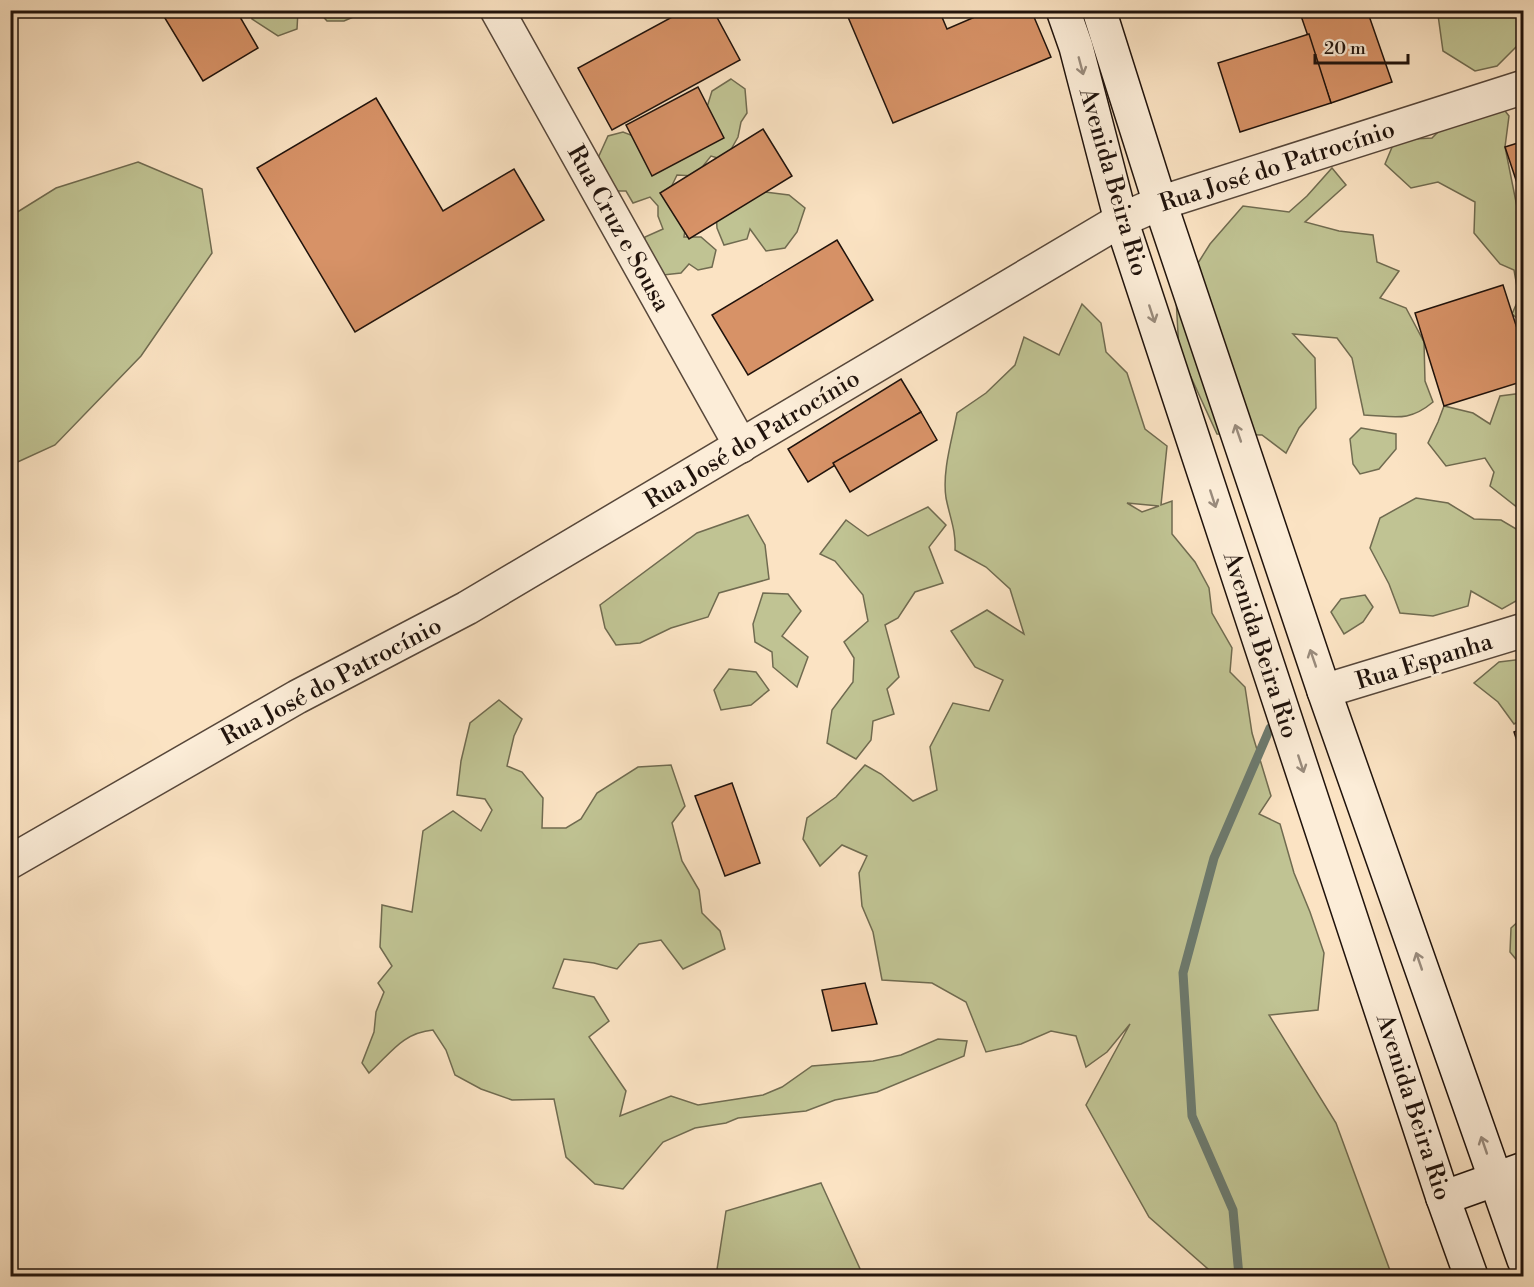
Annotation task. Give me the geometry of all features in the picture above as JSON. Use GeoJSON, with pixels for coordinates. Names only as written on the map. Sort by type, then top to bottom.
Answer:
{"type":"FeatureCollection","features":[{"type":"Feature","properties":{"kind":"main road","name":"Rua Cruz e Sousa"},"geometry":{"type":"LineString","coordinates":[[497,10],[741,446]]}},
{"type":"Feature","properties":{"kind":"main road","name":"Avenida Beira Rio"},"geometry":{"type":"LineString","coordinates":[[1063,10],[1076,47],[1121,220],[1443,1198],[1472,1276]]}},
{"type":"Feature","properties":{"kind":"main road","name":"Avenida Beira Rio"},"geometry":{"type":"LineString","coordinates":[[1099,10],[1160,203],[1324,691],[1510,1174],[1524,1260]]}},
{"type":"Feature","properties":{"kind":"main road","name":"Rua José do Patrocínio"},"geometry":{"type":"LineString","coordinates":[[10,862],[297,697],[467,608],[1121,220],[1160,203],[1524,87]]}},
{"type":"Feature","properties":{"kind":"main road","name":"Rua Espanha"},"geometry":{"type":"LineString","coordinates":[[1324,691],[1524,630]]}},
{"type":"Feature","properties":{"kind":"main road"},"geometry":{"type":"LineString","coordinates":[[1443,1198],[1510,1174]]}},
{"type":"Feature","properties":{"kind":"green space"},"geometry":{"type":"Polygon","coordinates":[[[1444,10],[1517,11],[1523,21],[1523,40],[1497,66],[1475,71],[1443,51],[1438,15],[1444,10]]]}},
{"type":"Feature","properties":{"kind":"green space"},"geometry":{"type":"Polygon","coordinates":[[[251,11],[298,11],[297,29],[278,36],[252,19],[251,11]]]}},
{"type":"Feature","properties":{"kind":"green space"},"geometry":{"type":"Polygon","coordinates":[[[318,11],[358,11],[356,16],[344,21],[327,21],[318,11]]]}},
{"type":"Feature","properties":{"kind":"green space"},"geometry":{"type":"Polygon","coordinates":[[[731,79],[745,89],[747,113],[741,122],[738,137],[725,160],[711,156],[695,176],[677,175],[665,200],[686,223],[684,237],[701,237],[716,250],[712,267],[698,270],[689,264],[681,273],[663,275],[644,245],[645,237],[663,229],[658,216],[658,206],[650,197],[633,203],[626,191],[610,191],[598,158],[608,136],[623,132],[641,139],[704,117],[712,91],[731,79]]]}},
{"type":"Feature","properties":{"kind":"green space"},"geometry":{"type":"Polygon","coordinates":[[[1495,98],[1509,116],[1505,147],[1523,237],[1523,323],[1512,314],[1519,298],[1514,270],[1500,264],[1474,233],[1475,202],[1438,182],[1411,188],[1385,164],[1395,140],[1432,138],[1458,112],[1495,98]]]}},
{"type":"Feature","properties":{"kind":"green space"},"geometry":{"type":"Polygon","coordinates":[[[138,162],[202,189],[212,253],[141,356],[55,445],[11,465],[11,216],[56,188],[138,162]]]}},
{"type":"Feature","properties":{"kind":"green space"},"geometry":{"type":"Polygon","coordinates":[[[1332,168],[1346,185],[1305,222],[1339,231],[1373,235],[1377,262],[1399,271],[1380,298],[1406,308],[1424,342],[1425,381],[1433,402],[1408,416],[1364,415],[1352,358],[1337,338],[1293,334],[1315,358],[1316,408],[1299,428],[1286,453],[1262,435],[1217,434],[1179,351],[1176,298],[1210,244],[1243,206],[1289,212],[1332,168]]]}},
{"type":"Feature","properties":{"kind":"green space"},"geometry":{"type":"Polygon","coordinates":[[[765,192],[789,195],[805,208],[797,232],[785,248],[766,251],[750,229],[747,239],[724,245],[717,228],[716,212],[765,192]]]}},
{"type":"Feature","properties":{"kind":"green space"},"geometry":{"type":"Polygon","coordinates":[[[1082,304],[1101,323],[1106,352],[1127,373],[1145,429],[1167,446],[1161,505],[1172,501],[1172,534],[1195,562],[1209,588],[1212,613],[1232,648],[1230,672],[1245,687],[1252,733],[1271,796],[1259,814],[1280,824],[1294,873],[1324,953],[1318,1010],[1269,1015],[1336,1123],[1392,1276],[1216,1276],[1149,1217],[1086,1105],[1130,1024],[1107,1052],[1086,1067],[1076,1036],[1051,1031],[1021,1044],[986,1052],[966,1002],[932,983],[882,980],[873,932],[862,906],[859,873],[867,856],[842,845],[820,866],[803,839],[807,818],[836,797],[865,765],[881,774],[913,801],[937,790],[930,747],[953,703],[989,711],[1003,680],[975,667],[951,631],[987,610],[1024,634],[1010,589],[986,567],[955,550],[954,530],[945,488],[948,456],[957,413],[986,393],[1015,365],[1024,337],[1059,355],[1082,304]],[[1127,503],[1142,512],[1159,506],[1127,503]]]}},
{"type":"Feature","properties":{"kind":"green space"},"geometry":{"type":"Polygon","coordinates":[[[1524,393],[1523,512],[1490,486],[1494,472],[1485,458],[1446,466],[1428,443],[1444,406],[1473,413],[1490,424],[1500,396],[1524,393]]]}},
{"type":"Feature","properties":{"kind":"green space"},"geometry":{"type":"Polygon","coordinates":[[[1361,428],[1396,434],[1396,449],[1379,469],[1360,474],[1353,464],[1350,439],[1361,428]]]}},
{"type":"Feature","properties":{"kind":"green space"},"geometry":{"type":"Polygon","coordinates":[[[1416,498],[1448,503],[1474,519],[1501,520],[1523,533],[1523,597],[1502,609],[1471,591],[1468,606],[1433,616],[1400,613],[1389,584],[1370,548],[1380,518],[1416,498]]]}},
{"type":"Feature","properties":{"kind":"green space"},"geometry":{"type":"Polygon","coordinates":[[[928,507],[946,525],[929,547],[943,583],[915,592],[898,618],[885,625],[899,677],[887,689],[894,714],[873,721],[871,740],[856,759],[827,743],[832,710],[853,682],[854,658],[844,642],[868,621],[863,595],[835,561],[820,554],[846,520],[868,536],[928,507]]]}},
{"type":"Feature","properties":{"kind":"green space"},"geometry":{"type":"Polygon","coordinates":[[[748,515],[765,545],[769,579],[719,593],[708,617],[671,628],[640,643],[616,645],[605,628],[600,605],[697,533],[748,515]]]}},
{"type":"Feature","properties":{"kind":"green space"},"geometry":{"type":"Polygon","coordinates":[[[763,593],[788,594],[801,611],[782,636],[808,657],[797,687],[773,667],[772,652],[755,642],[753,624],[763,593]]]}},
{"type":"Feature","properties":{"kind":"green space"},"geometry":{"type":"Polygon","coordinates":[[[1365,595],[1373,607],[1363,622],[1344,634],[1331,612],[1341,599],[1365,595]]]}},
{"type":"Feature","properties":{"kind":"green space"},"geometry":{"type":"Polygon","coordinates":[[[1523,659],[1523,719],[1514,724],[1498,702],[1474,683],[1499,662],[1523,659]]]}},
{"type":"Feature","properties":{"kind":"green space"},"geometry":{"type":"Polygon","coordinates":[[[729,669],[756,672],[769,690],[751,705],[721,710],[714,690],[729,669]]]}},
{"type":"Feature","properties":{"kind":"green space"},"geometry":{"type":"Polygon","coordinates":[[[499,700],[522,719],[514,736],[507,766],[522,772],[543,798],[542,828],[566,828],[581,819],[597,793],[638,767],[671,765],[685,806],[672,823],[682,861],[699,890],[702,913],[720,931],[725,949],[683,969],[661,940],[639,944],[617,969],[564,959],[553,988],[594,997],[609,1021],[589,1037],[626,1091],[620,1116],[671,1096],[698,1105],[763,1095],[782,1087],[812,1066],[873,1061],[901,1055],[938,1039],[967,1041],[964,1056],[877,1092],[835,1100],[806,1111],[738,1118],[726,1123],[695,1128],[663,1142],[623,1189],[595,1184],[566,1157],[554,1099],[512,1100],[481,1089],[455,1075],[446,1050],[433,1030],[413,1035],[405,1040],[369,1073],[362,1063],[374,1032],[376,1012],[384,992],[378,983],[392,966],[380,947],[382,905],[412,912],[423,831],[453,811],[481,831],[492,810],[485,799],[457,795],[461,761],[470,723],[499,700]]]}},
{"type":"Feature","properties":{"kind":"green space"},"geometry":{"type":"Polygon","coordinates":[[[1523,917],[1523,968],[1510,952],[1511,928],[1523,917]]]}},
{"type":"Feature","properties":{"kind":"green space"},"geometry":{"type":"Polygon","coordinates":[[[821,1183],[861,1271],[858,1276],[716,1276],[726,1211],[821,1183]]]}},
{"type":"Feature","properties":{"kind":"building"},"geometry":{"type":"Polygon","coordinates":[[[160,10],[236,10],[258,48],[203,81],[160,10]]]}},
{"type":"Feature","properties":{"kind":"building"},"geometry":{"type":"Polygon","coordinates":[[[685,10],[713,10],[740,60],[612,130],[578,68],[685,10]]]}},
{"type":"Feature","properties":{"kind":"building"},"geometry":{"type":"Polygon","coordinates":[[[845,10],[939,10],[947,29],[991,10],[1031,10],[1051,57],[893,123],[845,10]]]}},
{"type":"Feature","properties":{"kind":"building"},"geometry":{"type":"Polygon","coordinates":[[[1299,10],[1367,10],[1392,82],[1331,103],[1299,10]]]}},
{"type":"Feature","properties":{"kind":"building"},"geometry":{"type":"Polygon","coordinates":[[[1309,34],[1331,103],[1240,132],[1218,63],[1309,34]]]}},
{"type":"Feature","properties":{"kind":"building"},"geometry":{"type":"Polygon","coordinates":[[[698,87],[724,138],[652,176],[626,125],[698,87]]]}},
{"type":"Feature","properties":{"kind":"building"},"geometry":{"type":"Polygon","coordinates":[[[376,98],[443,211],[514,169],[544,220],[355,332],[257,168],[376,98]]]}},
{"type":"Feature","properties":{"kind":"building"},"geometry":{"type":"Polygon","coordinates":[[[763,129],[792,176],[689,239],[660,193],[763,129]]]}},
{"type":"Feature","properties":{"kind":"building"},"geometry":{"type":"Polygon","coordinates":[[[1524,141],[1524,204],[1505,147],[1524,141]]]}},
{"type":"Feature","properties":{"kind":"building"},"geometry":{"type":"Polygon","coordinates":[[[837,240],[873,300],[748,375],[712,315],[837,240]]]}},
{"type":"Feature","properties":{"kind":"building"},"geometry":{"type":"Polygon","coordinates":[[[1503,285],[1524,350],[1524,381],[1444,406],[1415,313],[1503,285]]]}},
{"type":"Feature","properties":{"kind":"building"},"geometry":{"type":"Polygon","coordinates":[[[901,379],[921,412],[808,482],[788,449],[901,379]]]}},
{"type":"Feature","properties":{"kind":"building"},"geometry":{"type":"Polygon","coordinates":[[[921,412],[937,440],[850,492],[833,463],[921,412]]]}},
{"type":"Feature","properties":{"kind":"building"},"geometry":{"type":"Polygon","coordinates":[[[1524,728],[1524,762],[1514,732],[1524,728]]]}},
{"type":"Feature","properties":{"kind":"building"},"geometry":{"type":"Polygon","coordinates":[[[732,783],[760,863],[725,876],[695,796],[732,783]]]}},
{"type":"Feature","properties":{"kind":"building"},"geometry":{"type":"Polygon","coordinates":[[[865,983],[877,1024],[832,1031],[822,990],[865,983]]]}},
{"type":"Feature","properties":{"kind":"waterway"},"geometry":{"type":"LineString","coordinates":[[1239,1276],[1233,1210],[1192,1116],[1183,973],[1214,858],[1270,728]]}}]}
